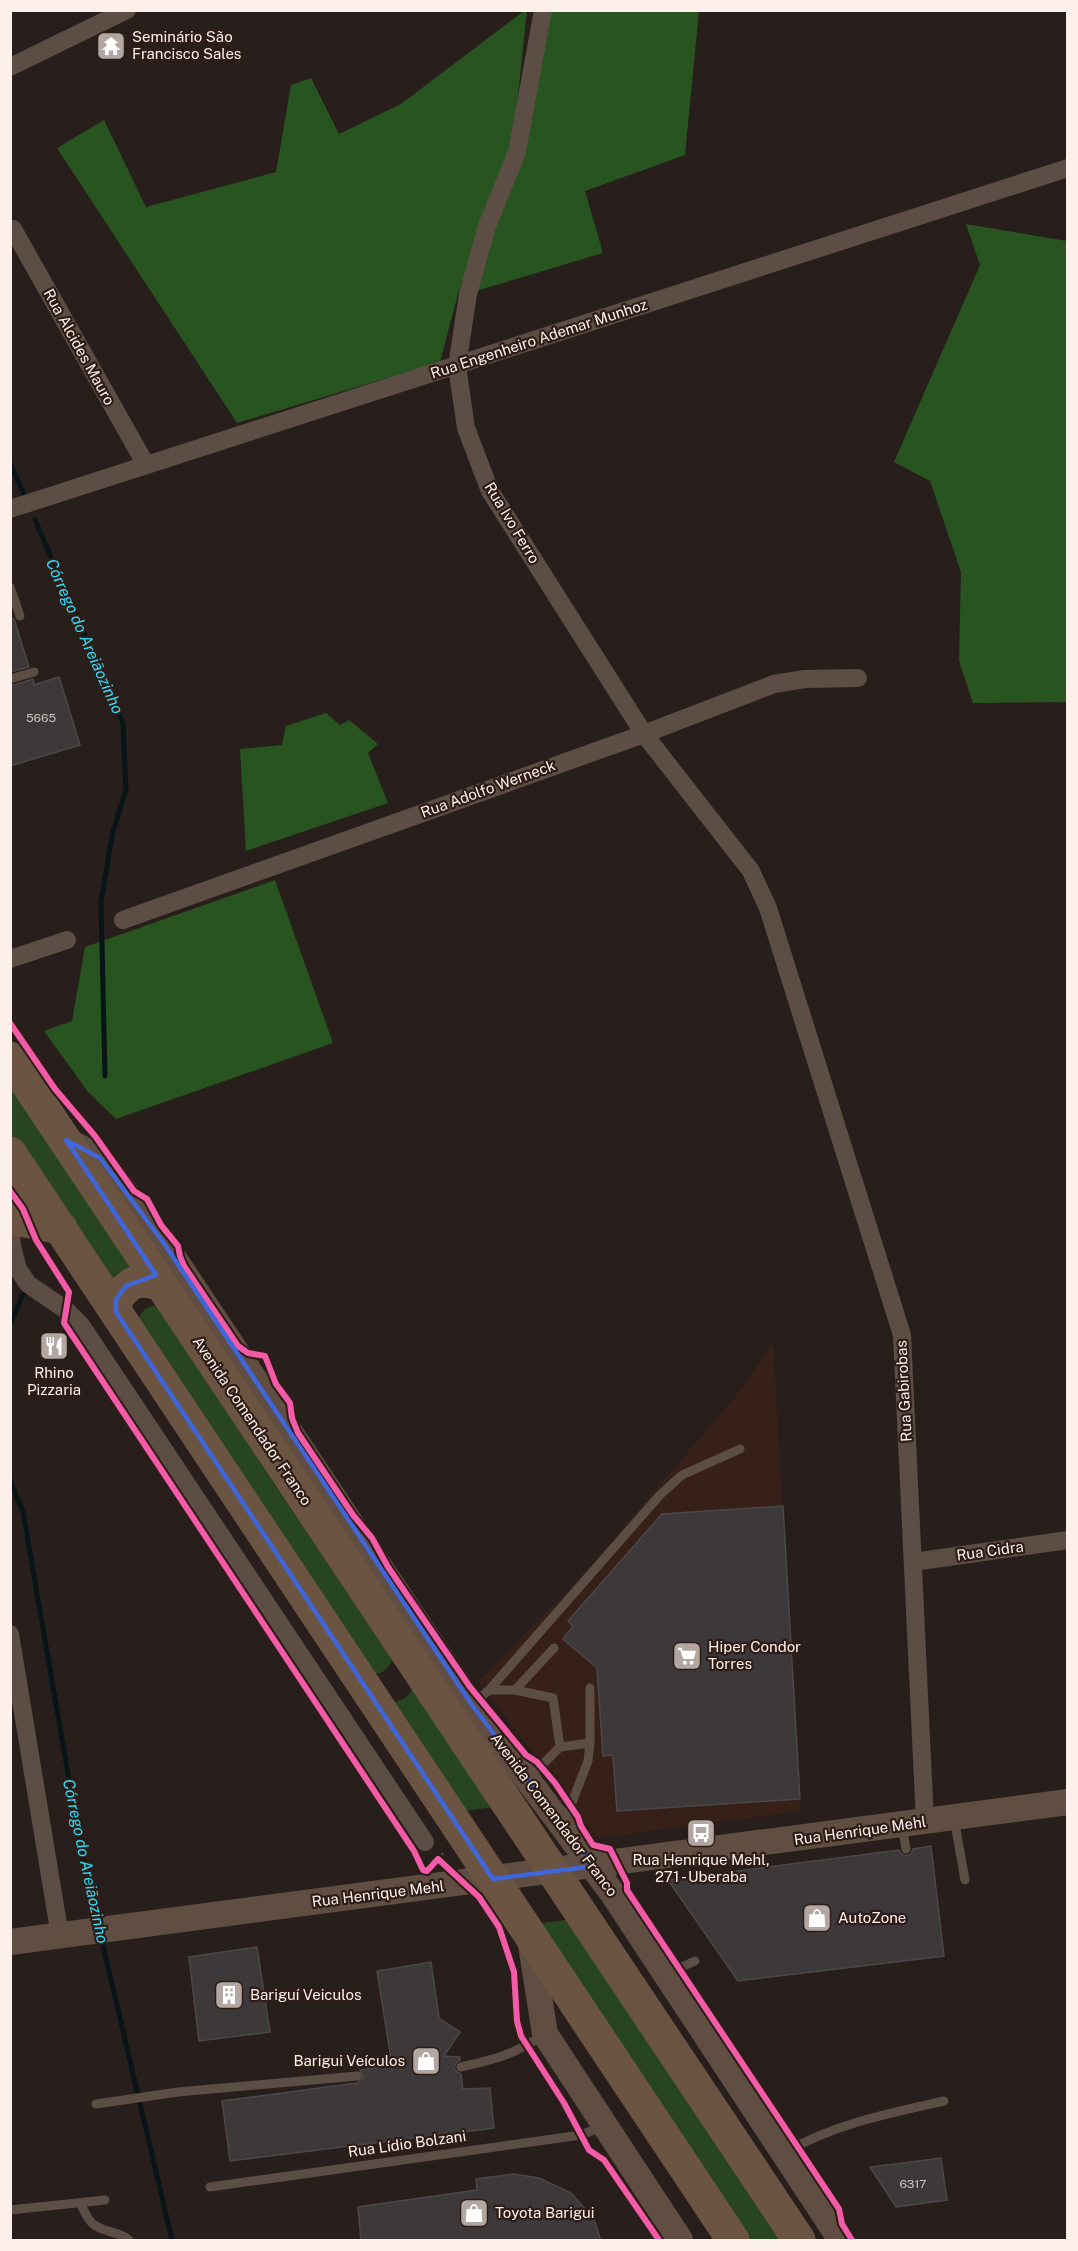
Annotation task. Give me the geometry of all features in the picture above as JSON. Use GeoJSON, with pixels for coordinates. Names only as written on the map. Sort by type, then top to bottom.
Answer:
{"type":"FeatureCollection","features":[{"type":"Feature","properties":{"kind":"highway","name":"Avenida Comendador Franco"},"geometry":{"type":"LineString","coordinates":[[10,1058],[799,2241]]}},
{"type":"Feature","properties":{"kind":"highway"},"geometry":{"type":"LineString","coordinates":[[10,1153],[361,1681],[478,1881],[528,1933],[733,2241]]}},
{"type":"Feature","properties":{"kind":"highway"},"geometry":{"type":"LineString","coordinates":[[10,1218],[61,1228]]}},
{"type":"Feature","properties":{"kind":"highway"},"geometry":{"type":"LineString","coordinates":[[116,1312],[116,1299],[126,1286],[143,1280],[162,1285]]}},
{"type":"Feature","properties":{"kind":"highway"},"geometry":{"type":"LineString","coordinates":[[361,1681],[372,1692],[391,1689],[405,1677],[412,1662]]}},
{"type":"Feature","properties":{"kind":"main road","name":"Avenida Comendador Franco"},"geometry":{"type":"LineString","coordinates":[[66,1140],[100,1158],[163,1242],[481,1698],[528,1779],[594,1866],[839,2240]]}},
{"type":"Feature","properties":{"kind":"main road","name":"Rua Henrique Mehl"},"geometry":{"type":"LineString","coordinates":[[10,1942],[553,1871],[911,1832],[954,1818],[1068,1802]]}},
{"type":"Feature","properties":{"kind":"main road"},"geometry":{"type":"LineString","coordinates":[[528,1933],[545,2034],[680,2241]]}},
{"type":"Feature","properties":{"kind":"street"},"geometry":{"type":"LineString","coordinates":[[10,67],[127,10]]}},
{"type":"Feature","properties":{"kind":"street","name":"Rua Ivo Ferro"},"geometry":{"type":"LineString","coordinates":[[543,10],[517,152],[487,226],[468,294],[457,366],[465,428],[490,491],[644,734],[752,871],[768,908]]}},
{"type":"Feature","properties":{"kind":"street","name":"Rua Engenheiro Ademar Munhoz"},"geometry":{"type":"LineString","coordinates":[[10,509],[1068,168]]}},
{"type":"Feature","properties":{"kind":"street","name":"Rua Alcides Mauro"},"geometry":{"type":"LineString","coordinates":[[13,229],[146,465]]}},
{"type":"Feature","properties":{"kind":"street","name":"Rua Adolfo Werneck"},"geometry":{"type":"LineString","coordinates":[[123,920],[644,734],[774,684],[805,679],[858,678]]}},
{"type":"Feature","properties":{"kind":"street","name":"Rua Gabirobas"},"geometry":{"type":"LineString","coordinates":[[768,908],[902,1335],[913,1562],[911,1832]]}},
{"type":"Feature","properties":{"kind":"street"},"geometry":{"type":"LineString","coordinates":[[10,958],[67,940]]}},
{"type":"Feature","properties":{"kind":"street"},"geometry":{"type":"LineString","coordinates":[[10,1224],[12,1246],[18,1269],[28,1284],[66,1310],[81,1325],[425,1842]]}},
{"type":"Feature","properties":{"kind":"street","name":"Rua Cidra"},"geometry":{"type":"LineString","coordinates":[[913,1562],[1068,1540]]}},
{"type":"Feature","properties":{"kind":"street"},"geometry":{"type":"LineString","coordinates":[[10,1634],[60,1936]]}},
{"type":"Feature","properties":{"kind":"lane"},"geometry":{"type":"LineString","coordinates":[[10,587],[20,616]]}},
{"type":"Feature","properties":{"kind":"lane"},"geometry":{"type":"LineString","coordinates":[[10,679],[34,672]]}},
{"type":"Feature","properties":{"kind":"lane"},"geometry":{"type":"LineString","coordinates":[[481,1698],[660,1496],[682,1475],[740,1449]]}},
{"type":"Feature","properties":{"kind":"lane"},"geometry":{"type":"LineString","coordinates":[[515,1690],[554,1648]]}},
{"type":"Feature","properties":{"kind":"lane"},"geometry":{"type":"LineString","coordinates":[[563,1826],[588,1761],[590,1688]]}},
{"type":"Feature","properties":{"kind":"lane"},"geometry":{"type":"LineString","coordinates":[[481,1698],[515,1690],[553,1698],[560,1747]]}},
{"type":"Feature","properties":{"kind":"lane"},"geometry":{"type":"LineString","coordinates":[[528,1779],[560,1747],[590,1743]]}},
{"type":"Feature","properties":{"kind":"lane"},"geometry":{"type":"LineString","coordinates":[[954,1818],[965,1880]]}},
{"type":"Feature","properties":{"kind":"lane"},"geometry":{"type":"LineString","coordinates":[[666,1974],[695,1961]]}},
{"type":"Feature","properties":{"kind":"lane"},"geometry":{"type":"LineString","coordinates":[[461,2067],[504,2057],[525,2048],[545,2034]]}},
{"type":"Feature","properties":{"kind":"lane"},"geometry":{"type":"LineString","coordinates":[[96,2104],[151,2096],[357,2076]]}},
{"type":"Feature","properties":{"kind":"lane"},"geometry":{"type":"LineString","coordinates":[[784,2153],[805,2140],[867,2119],[944,2101]]}},
{"type":"Feature","properties":{"kind":"lane","name":"Rua Lídio Bolzani"},"geometry":{"type":"LineString","coordinates":[[210,2187],[581,2135],[606,2125]]}},
{"type":"Feature","properties":{"kind":"lane"},"geometry":{"type":"LineString","coordinates":[[10,2210],[105,2200]]}},
{"type":"Feature","properties":{"kind":"lane"},"geometry":{"type":"LineString","coordinates":[[80,2203],[93,2224],[118,2233],[129,2241]]}},
{"type":"Feature","properties":{"kind":"path"},"geometry":{"type":"LineString","coordinates":[[432,1868],[446,1851]]}},
{"type":"Feature","properties":{"kind":"path"},"geometry":{"type":"LineString","coordinates":[[438,1859],[478,1881]]}},
{"type":"Feature","properties":{"kind":"highlighted area"},"geometry":{"type":"Polygon","coordinates":[[[66,1140],[100,1158],[163,1242],[472,1705],[594,1866],[493,1879],[116,1312],[116,1299],[126,1286],[156,1275],[66,1140]]]}},
{"type":"Feature","properties":{"kind":"shaded area","name":"Hiper Condor Torres"},"geometry":{"type":"Polygon","coordinates":[[[773,1343],[801,1811],[597,1838],[477,1679],[482,1678],[578,1580],[740,1391],[773,1343]]]}},
{"type":"Feature","properties":{"kind":"green space"},"geometry":{"type":"Polygon","coordinates":[[[527,11],[512,151],[484,219],[458,294],[440,362],[237,423],[57,148],[104,120],[146,207],[276,172],[291,85],[311,78],[339,134],[401,104],[527,11]]]}},
{"type":"Feature","properties":{"kind":"green space"},"geometry":{"type":"Polygon","coordinates":[[[548,11],[699,11],[685,155],[585,191],[603,253],[473,292],[548,11]]]}},
{"type":"Feature","properties":{"kind":"green space"},"geometry":{"type":"Polygon","coordinates":[[[966,224],[1067,241],[1067,702],[973,703],[959,661],[961,572],[930,481],[894,462],[980,265],[966,224]]]}},
{"type":"Feature","properties":{"kind":"green space"},"geometry":{"type":"Polygon","coordinates":[[[326,713],[340,725],[349,720],[378,744],[368,753],[388,803],[246,851],[240,749],[282,745],[286,726],[326,713]]]}},
{"type":"Feature","properties":{"kind":"green space"},"geometry":{"type":"Polygon","coordinates":[[[275,880],[333,1043],[116,1119],[88,1092],[44,1031],[72,1021],[85,947],[275,880]]]}},
{"type":"Feature","properties":{"kind":"green space"},"geometry":{"type":"Polygon","coordinates":[[[10,1080],[137,1272],[119,1272],[113,1278],[110,1288],[11,1136],[10,1080]]]}},
{"type":"Feature","properties":{"kind":"green space"},"geometry":{"type":"Polygon","coordinates":[[[152,1306],[161,1308],[260,1463],[392,1660],[383,1672],[374,1674],[139,1322],[143,1311],[152,1306]]]}},
{"type":"Feature","properties":{"kind":"green space"},"geometry":{"type":"Polygon","coordinates":[[[412,1689],[494,1807],[463,1811],[394,1702],[405,1698],[412,1689]]]}},
{"type":"Feature","properties":{"kind":"green space"},"geometry":{"type":"Polygon","coordinates":[[[567,1920],[783,2240],[748,2240],[540,1923],[567,1920]]]}},
{"type":"Feature","properties":{"kind":"building"},"geometry":{"type":"Polygon","coordinates":[[[10,619],[14,619],[29,667],[10,672],[10,619]]]}},
{"type":"Feature","properties":{"kind":"building"},"geometry":{"type":"Polygon","coordinates":[[[59,677],[80,745],[10,766],[10,686],[33,679],[34,685],[59,677]]]}},
{"type":"Feature","properties":{"kind":"building","name":"Hiper Condor Torres"},"geometry":{"type":"Polygon","coordinates":[[[783,1506],[800,1799],[617,1811],[613,1755],[603,1756],[597,1668],[563,1639],[573,1626],[568,1621],[662,1514],[783,1506]]]}},
{"type":"Feature","properties":{"kind":"building","name":"AutoZone"},"geometry":{"type":"Polygon","coordinates":[[[931,1846],[944,1956],[738,1981],[668,1880],[899,1850],[901,1854],[907,1856],[913,1849],[931,1846]]]}},
{"type":"Feature","properties":{"kind":"building","name":"Bariguí Veiculos"},"geometry":{"type":"Polygon","coordinates":[[[257,1947],[270,2032],[199,2041],[189,1957],[257,1947]]]}},
{"type":"Feature","properties":{"kind":"building","name":"Barigui Veículos"},"geometry":{"type":"Polygon","coordinates":[[[431,1962],[439,2018],[460,2032],[444,2056],[460,2057],[454,2068],[461,2074],[463,2089],[490,2088],[494,2128],[230,2161],[222,2101],[357,2083],[363,2078],[360,2070],[392,2065],[377,1971],[431,1962]]]}},
{"type":"Feature","properties":{"kind":"building"},"geometry":{"type":"Polygon","coordinates":[[[941,2158],[947,2200],[896,2207],[870,2167],[941,2158]]]}},
{"type":"Feature","properties":{"kind":"building","name":"Toyota Barigui"},"geometry":{"type":"Polygon","coordinates":[[[514,2174],[539,2178],[571,2193],[594,2219],[601,2241],[361,2241],[358,2207],[477,2190],[476,2179],[514,2174]]]}},
{"type":"Feature","properties":{"kind":"waterway","name":"Córrego do Areiãozinho"},"geometry":{"type":"LineString","coordinates":[[10,464],[24,494]]}},
{"type":"Feature","properties":{"kind":"waterway","name":"Córrego do Areiãozinho"},"geometry":{"type":"LineString","coordinates":[[35,520],[123,723],[126,789],[113,832],[101,901],[105,1076]]}},
{"type":"Feature","properties":{"kind":"waterway","name":"Córrego do Areiãozinho"},"geometry":{"type":"LineString","coordinates":[[10,1324],[25,1290]]}},
{"type":"Feature","properties":{"kind":"waterway","name":"Córrego do Areiãozinho"},"geometry":{"type":"LineString","coordinates":[[10,1480],[23,1512],[82,1855],[98,1923]]}},
{"type":"Feature","properties":{"kind":"waterway","name":"Córrego do Areiãozinho"},"geometry":{"type":"LineString","coordinates":[[101,1937],[172,2240]]}},
{"type":"Feature","properties":{"kind":"cycle path"},"geometry":{"type":"LineString","coordinates":[[10,1023],[55,1089],[95,1136],[134,1191],[147,1199],[161,1225],[178,1246],[184,1266],[238,1346],[248,1353],[265,1356],[276,1384],[290,1403],[292,1418],[298,1433],[353,1515],[372,1538],[388,1567],[470,1687],[526,1755],[537,1762],[555,1783],[578,1817],[593,1845],[610,1849],[627,1883],[627,1890],[839,2209],[842,2224],[852,2240]]}},
{"type":"Feature","properties":{"kind":"cycle path"},"geometry":{"type":"LineString","coordinates":[[10,1191],[23,1209],[36,1240],[69,1292],[64,1323],[414,1851],[423,1870],[427,1871],[438,1859],[479,1897],[499,1927],[514,1972],[517,2021],[521,2036],[564,2103],[589,2150],[604,2160],[659,2240]]}},
{"type":"Feature","properties":{"kind":"place","name":"Seminário São Francisco Sales"},"geometry":{"type":"Point","coordinates":[111,46]}},
{"type":"Feature","properties":{"kind":"place","name":"Rhino Pizzaria"},"geometry":{"type":"Point","coordinates":[54,1346]}},
{"type":"Feature","properties":{"kind":"place","name":"Hiper Condor Torres"},"geometry":{"type":"Point","coordinates":[687,1656]}},
{"type":"Feature","properties":{"kind":"place","name":"Rua Henrique Mehl, 271 - Uberaba"},"geometry":{"type":"Point","coordinates":[701,1833]}},
{"type":"Feature","properties":{"kind":"place","name":"AutoZone"},"geometry":{"type":"Point","coordinates":[817,1918]}},
{"type":"Feature","properties":{"kind":"place","name":"Bariguí Veiculos"},"geometry":{"type":"Point","coordinates":[229,1995]}},
{"type":"Feature","properties":{"kind":"place","name":"Barigui Veículos"},"geometry":{"type":"Point","coordinates":[426,2061]}},
{"type":"Feature","properties":{"kind":"place","name":"Toyota Barigui"},"geometry":{"type":"Point","coordinates":[474,2213]}}]}
